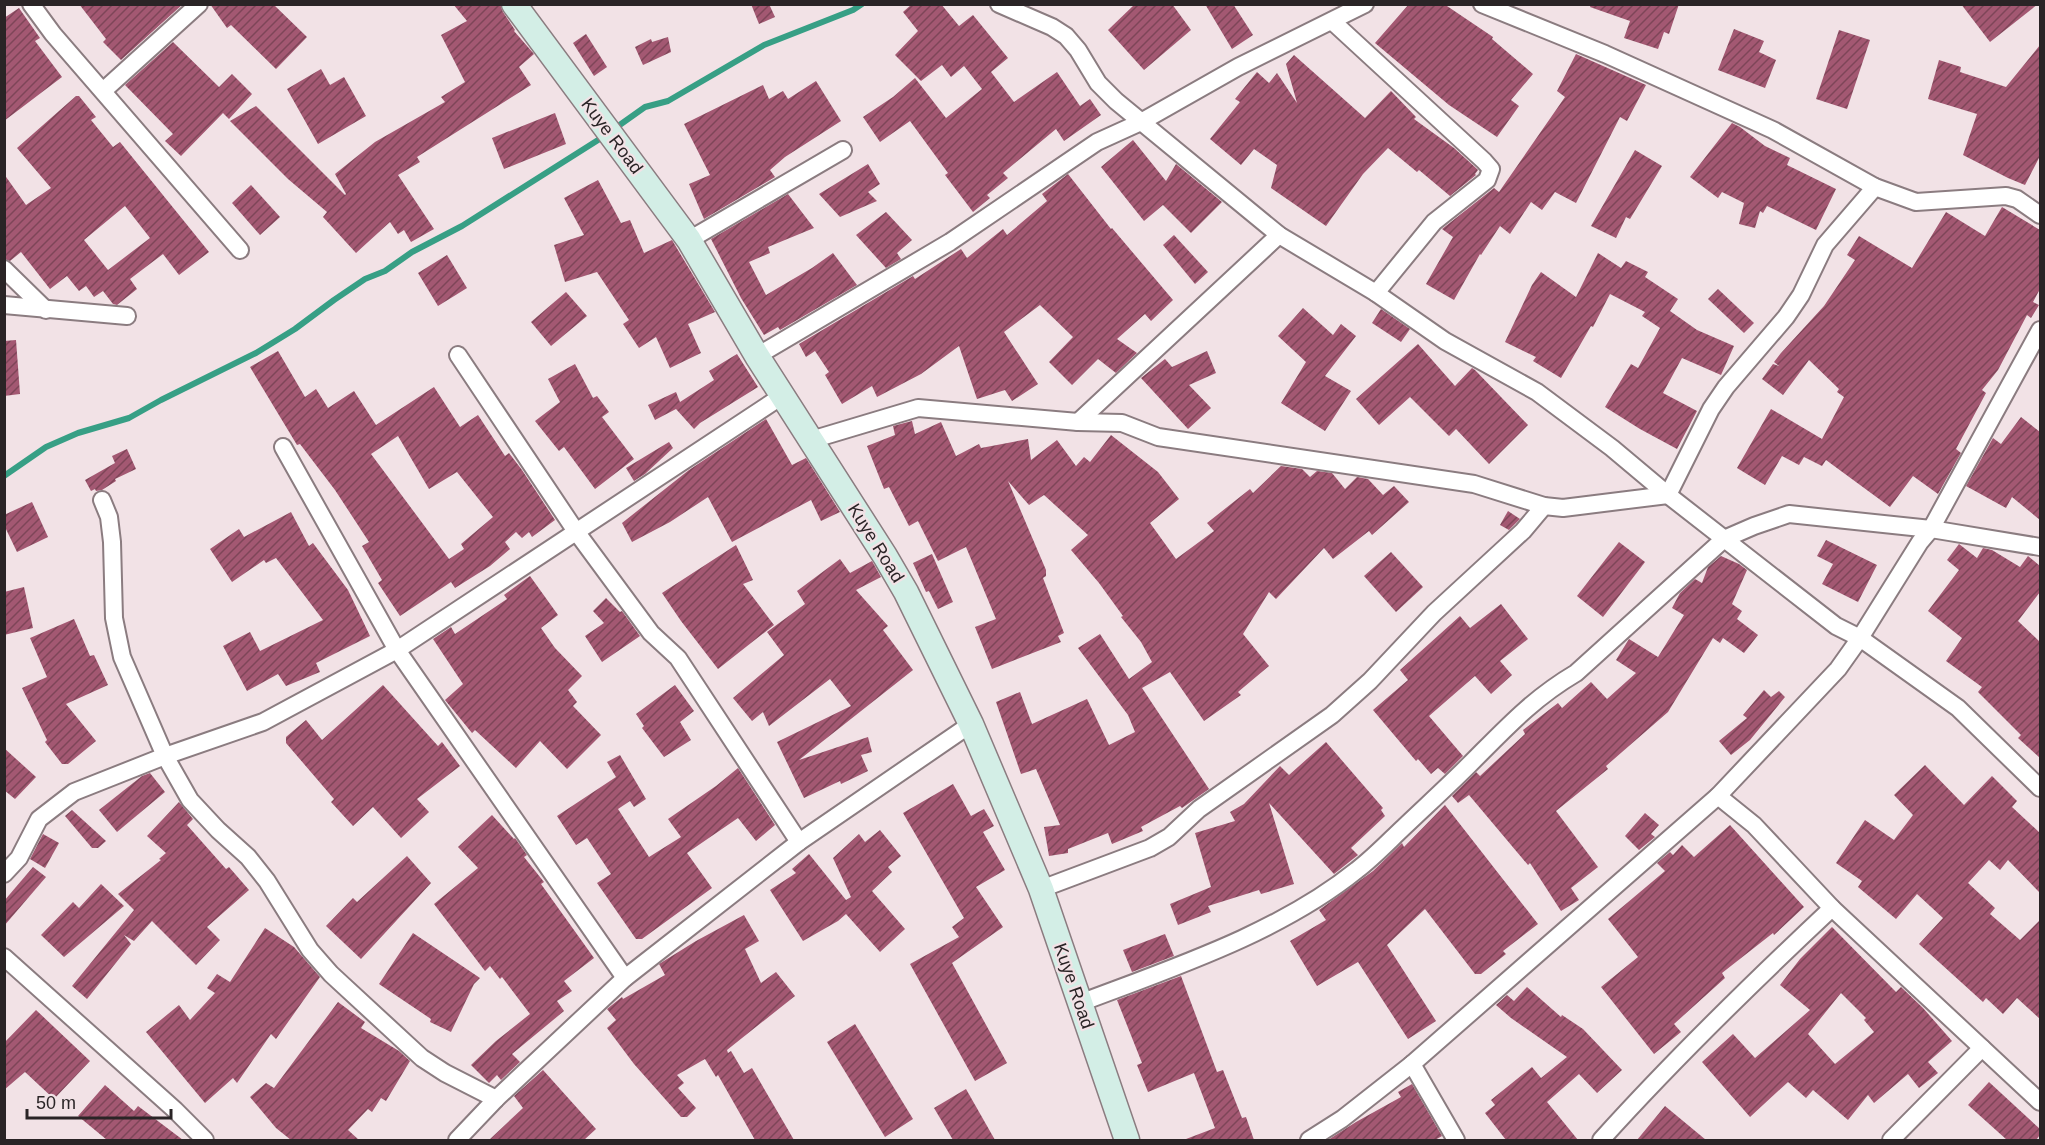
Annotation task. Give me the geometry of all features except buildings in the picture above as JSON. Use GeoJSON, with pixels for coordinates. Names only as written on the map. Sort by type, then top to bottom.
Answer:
{"type":"FeatureCollection","features":[{"type":"Feature","properties":{"kind":"street"},"geometry":{"type":"LineString","coordinates":[[31,4],[240,250]]}},
{"type":"Feature","properties":{"kind":"street"},"geometry":{"type":"LineString","coordinates":[[103,91],[199,4]]}},
{"type":"Feature","properties":{"kind":"street","name":"Kuye Road"},"geometry":{"type":"LineString","coordinates":[[514,4],[689,240],[757,356],[901,583],[971,724],[1041,889],[1126,1140]]}},
{"type":"Feature","properties":{"kind":"street"},"geometry":{"type":"LineString","coordinates":[[999,4],[1052,27],[1066,36],[1078,50],[1098,83],[1141,122],[1279,234],[1376,293],[1445,341],[1537,392],[1612,448],[1668,495],[1836,626],[1860,638],[1958,708],[2040,788]]}},
{"type":"Feature","properties":{"kind":"street"},"geometry":{"type":"LineString","coordinates":[[757,356],[950,242],[1097,142],[1141,122],[1238,68],[1365,4]]}},
{"type":"Feature","properties":{"kind":"street"},"geometry":{"type":"LineString","coordinates":[[1482,4],[1605,54],[1773,130],[1875,187],[1916,202],[2006,196],[2017,199],[2040,215]]}},
{"type":"Feature","properties":{"kind":"street"},"geometry":{"type":"LineString","coordinates":[[1332,21],[1491,169],[1487,180],[1434,222],[1376,293]]}},
{"type":"Feature","properties":{"kind":"street"},"geometry":{"type":"LineString","coordinates":[[689,240],[843,150]]}},
{"type":"Feature","properties":{"kind":"street"},"geometry":{"type":"LineString","coordinates":[[1668,495],[1726,387],[1786,317],[1801,296],[1825,245],[1875,187]]}},
{"type":"Feature","properties":{"kind":"street"},"geometry":{"type":"LineString","coordinates":[[1078,422],[1279,234]]}},
{"type":"Feature","properties":{"kind":"street"},"geometry":{"type":"LineString","coordinates":[[4,269],[46,310]]}},
{"type":"Feature","properties":{"kind":"street"},"geometry":{"type":"LineString","coordinates":[[4,305],[127,316]]}},
{"type":"Feature","properties":{"kind":"street"},"geometry":{"type":"LineString","coordinates":[[1309,1140],[1341,1119],[1412,1064],[1718,796],[1838,669],[1920,542],[1931,529],[2040,330]]}},
{"type":"Feature","properties":{"kind":"street"},"geometry":{"type":"LineString","coordinates":[[458,355],[575,531],[651,633],[678,658],[799,842]]}},
{"type":"Feature","properties":{"kind":"street"},"geometry":{"type":"LineString","coordinates":[[4,874],[19,858],[39,819],[74,792],[165,756],[263,722],[397,650],[782,396]]}},
{"type":"Feature","properties":{"kind":"street"},"geometry":{"type":"LineString","coordinates":[[811,440],[918,408],[1078,422],[1122,423],[1158,438],[1474,484],[1544,506],[1563,508],[1668,495]]}},
{"type":"Feature","properties":{"kind":"street"},"geometry":{"type":"LineString","coordinates":[[284,447],[397,650],[625,978]]}},
{"type":"Feature","properties":{"kind":"street"},"geometry":{"type":"LineString","coordinates":[[102,500],[109,517],[114,618],[122,657],[165,756],[190,800],[248,857],[267,881],[310,950],[331,974],[422,1058],[445,1073],[496,1098]]}},
{"type":"Feature","properties":{"kind":"street"},"geometry":{"type":"LineString","coordinates":[[1041,889],[1150,848],[1169,837],[1199,809],[1332,715],[1370,681],[1434,613],[1523,531],[1544,506]]}},
{"type":"Feature","properties":{"kind":"street"},"geometry":{"type":"LineString","coordinates":[[1080,1003],[1214,952],[1334,889],[1360,868],[1471,764],[1521,712],[1551,688],[1576,673],[1725,539],[1789,514],[1931,529],[2040,547]]}},
{"type":"Feature","properties":{"kind":"street"},"geometry":{"type":"LineString","coordinates":[[457,1140],[496,1098],[625,978],[799,842],[971,724]]}},
{"type":"Feature","properties":{"kind":"street"},"geometry":{"type":"LineString","coordinates":[[1718,796],[1754,825],[1832,908],[2040,1102]]}},
{"type":"Feature","properties":{"kind":"street"},"geometry":{"type":"LineString","coordinates":[[1600,1140],[1716,1018],[1832,908]]}},
{"type":"Feature","properties":{"kind":"street"},"geometry":{"type":"LineString","coordinates":[[4,957],[175,1110],[205,1140]]}},
{"type":"Feature","properties":{"kind":"street"},"geometry":{"type":"LineString","coordinates":[[1891,1140],[1982,1048]]}},
{"type":"Feature","properties":{"kind":"street"},"geometry":{"type":"LineString","coordinates":[[1412,1064],[1456,1140]]}},
{"type":"Feature","properties":{"kind":"waterway"},"geometry":{"type":"LineString","coordinates":[[614,129],[645,107],[668,101],[764,45],[853,10],[862,4]]}},
{"type":"Feature","properties":{"kind":"waterway"},"geometry":{"type":"LineString","coordinates":[[4,476],[46,447],[78,433],[129,418],[256,353],[295,329],[365,279],[385,271],[412,252],[462,226],[606,135]]}}]}
